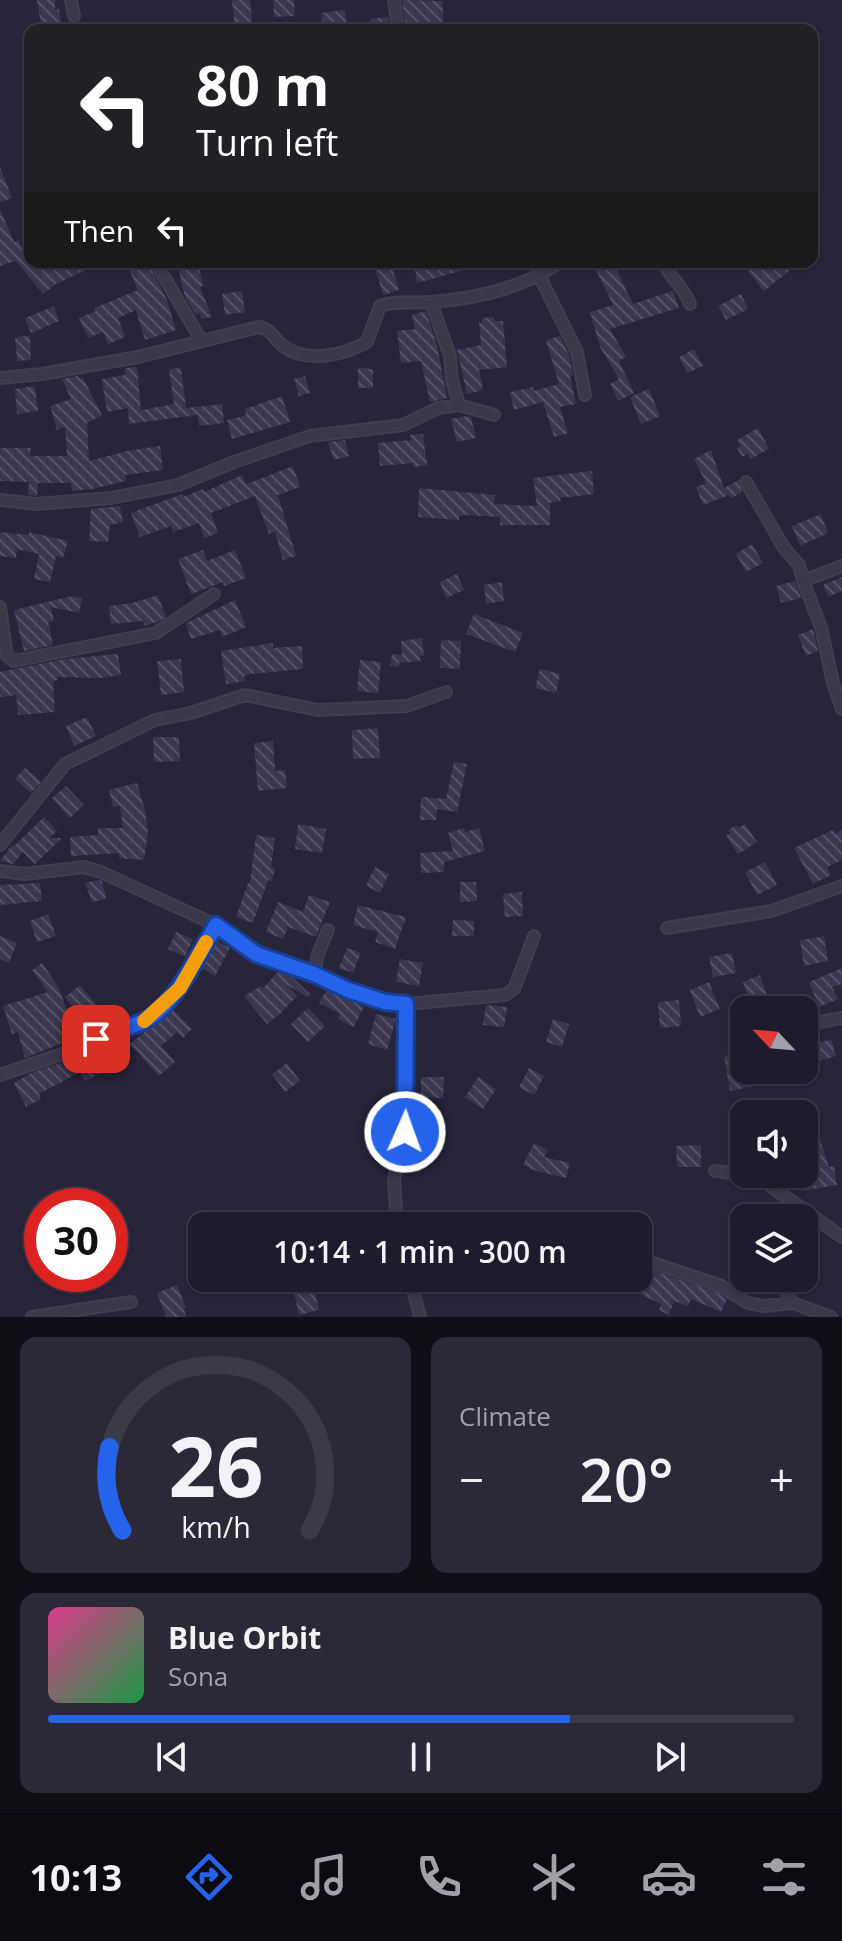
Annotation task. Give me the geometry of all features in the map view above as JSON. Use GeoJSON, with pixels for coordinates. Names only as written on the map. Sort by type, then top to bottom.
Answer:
{"type":"FeatureCollection","features":[{"type":"Feature","properties":{"kind":"street"},"geometry":{"type":"LineString","coordinates":[[71,0],[74,16]]}},
{"type":"Feature","properties":{"kind":"street"},"geometry":{"type":"LineString","coordinates":[[394,0],[397,24]]}},
{"type":"Feature","properties":{"kind":"street"},"geometry":{"type":"LineString","coordinates":[[160,268],[201,340]]}},
{"type":"Feature","properties":{"kind":"street"},"geometry":{"type":"LineString","coordinates":[[0,378],[138,357],[259,327],[266,328],[283,346],[295,352],[316,356],[335,354],[367,342],[380,306],[431,302],[502,290],[540,277],[552,268]]}},
{"type":"Feature","properties":{"kind":"street"},"geometry":{"type":"LineString","coordinates":[[666,268],[686,291],[690,304]]}},
{"type":"Feature","properties":{"kind":"street"},"geometry":{"type":"LineString","coordinates":[[540,277],[577,352],[585,395]]}},
{"type":"Feature","properties":{"kind":"street"},"geometry":{"type":"LineString","coordinates":[[431,302],[450,356],[459,405]]}},
{"type":"Feature","properties":{"kind":"street"},"geometry":{"type":"LineString","coordinates":[[0,500],[36,504],[111,498],[178,485],[310,436],[403,425],[438,408],[459,405],[494,415]]}},
{"type":"Feature","properties":{"kind":"street"},"geometry":{"type":"LineString","coordinates":[[746,482],[784,548],[799,565],[821,627],[842,709]]}},
{"type":"Feature","properties":{"kind":"street"},"geometry":{"type":"LineString","coordinates":[[803,581],[842,566]]}},
{"type":"Feature","properties":{"kind":"street"},"geometry":{"type":"LineString","coordinates":[[0,607],[7,656],[14,661],[156,633],[214,594]]}},
{"type":"Feature","properties":{"kind":"street"},"geometry":{"type":"LineString","coordinates":[[0,845],[65,764],[155,720],[191,713],[245,695],[318,710],[407,706],[446,692]]}},
{"type":"Feature","properties":{"kind":"street"},"geometry":{"type":"LineString","coordinates":[[0,871],[25,874],[84,867],[101,872],[216,925],[256,954],[385,1002],[406,1004],[505,995],[514,989],[534,936]]}},
{"type":"Feature","properties":{"kind":"street"},"geometry":{"type":"LineString","coordinates":[[667,928],[771,911],[842,886]]}},
{"type":"Feature","properties":{"kind":"street"},"geometry":{"type":"LineString","coordinates":[[0,1075],[77,1049],[116,1030],[146,1020],[180,988],[216,925]]}},
{"type":"Feature","properties":{"kind":"street"},"geometry":{"type":"LineString","coordinates":[[314,974],[328,930]]}},
{"type":"Feature","properties":{"kind":"street"},"geometry":{"type":"LineString","coordinates":[[396,1212],[394,1180],[405,1132],[406,1004]]}},
{"type":"Feature","properties":{"kind":"street"},"geometry":{"type":"LineString","coordinates":[[818,1022],[842,1018]]}},
{"type":"Feature","properties":{"kind":"street"},"geometry":{"type":"LineString","coordinates":[[715,1171],[749,1175],[768,1184],[842,1237]]}},
{"type":"Feature","properties":{"kind":"street"},"geometry":{"type":"LineString","coordinates":[[652,1263],[719,1285],[748,1303],[763,1306],[793,1303],[831,1317]]}},
{"type":"Feature","properties":{"kind":"street"},"geometry":{"type":"LineString","coordinates":[[414,1292],[420,1317]]}},
{"type":"Feature","properties":{"kind":"street"},"geometry":{"type":"LineString","coordinates":[[786,1292],[793,1303]]}},
{"type":"Feature","properties":{"kind":"street"},"geometry":{"type":"LineString","coordinates":[[32,1317],[131,1302]]}},
{"type":"Feature","properties":{"kind":"building"},"geometry":{"type":"Polygon","coordinates":[[[37,0],[55,0],[55,10],[59,9],[61,24],[41,24],[37,0]]]}},
{"type":"Feature","properties":{"kind":"building"},"geometry":{"type":"Polygon","coordinates":[[[232,0],[250,0],[252,24],[234,24],[232,0]]]}},
{"type":"Feature","properties":{"kind":"building"},"geometry":{"type":"Polygon","coordinates":[[[273,0],[294,0],[295,16],[274,17],[273,0]]]}},
{"type":"Feature","properties":{"kind":"building"},"geometry":{"type":"Polygon","coordinates":[[[402,0],[443,1],[443,24],[405,24],[402,0]]]}},
{"type":"Feature","properties":{"kind":"building"},"geometry":{"type":"Polygon","coordinates":[[[345,10],[346,24],[322,24],[321,13],[345,10]]]}},
{"type":"Feature","properties":{"kind":"building"},"geometry":{"type":"Polygon","coordinates":[[[388,17],[389,24],[371,24],[370,19],[388,17]]]}},
{"type":"Feature","properties":{"kind":"building"},"geometry":{"type":"Polygon","coordinates":[[[0,167],[12,198],[0,202],[0,167]]]}},
{"type":"Feature","properties":{"kind":"building"},"geometry":{"type":"Polygon","coordinates":[[[0,209],[14,242],[19,240],[24,268],[88,269],[56,284],[43,294],[16,261],[0,266],[0,209]]]}},
{"type":"Feature","properties":{"kind":"building"},"geometry":{"type":"Polygon","coordinates":[[[128,268],[153,268],[176,330],[145,340],[136,310],[118,318],[125,337],[108,344],[103,332],[88,338],[79,318],[96,311],[94,308],[138,290],[128,268]]]}},
{"type":"Feature","properties":{"kind":"building"},"geometry":{"type":"Polygon","coordinates":[[[178,268],[199,268],[203,286],[200,287],[212,317],[201,319],[200,313],[196,315],[185,297],[178,268]]]}},
{"type":"Feature","properties":{"kind":"building"},"geometry":{"type":"Polygon","coordinates":[[[375,268],[392,268],[399,290],[383,295],[375,268]]]}},
{"type":"Feature","properties":{"kind":"building"},"geometry":{"type":"Polygon","coordinates":[[[415,268],[464,268],[464,270],[417,283],[415,268]]]}},
{"type":"Feature","properties":{"kind":"building"},"geometry":{"type":"Polygon","coordinates":[[[595,268],[616,268],[633,304],[673,291],[679,308],[610,329],[626,357],[619,361],[634,393],[618,401],[610,384],[619,379],[600,347],[590,312],[613,305],[595,268]]]}},
{"type":"Feature","properties":{"kind":"building"},"geometry":{"type":"Polygon","coordinates":[[[746,268],[793,268],[764,291],[746,268]]]}},
{"type":"Feature","properties":{"kind":"building"},"geometry":{"type":"Polygon","coordinates":[[[242,291],[245,312],[225,315],[222,294],[242,291]]]}},
{"type":"Feature","properties":{"kind":"building"},"geometry":{"type":"Polygon","coordinates":[[[741,294],[748,309],[726,320],[718,306],[741,294]]]}},
{"type":"Feature","properties":{"kind":"building"},"geometry":{"type":"Polygon","coordinates":[[[54,306],[59,321],[31,333],[25,318],[54,306]]]}},
{"type":"Feature","properties":{"kind":"building"},"geometry":{"type":"Polygon","coordinates":[[[426,311],[437,345],[447,398],[430,402],[421,361],[401,363],[397,331],[415,329],[412,315],[426,311]]]}},
{"type":"Feature","properties":{"kind":"building"},"geometry":{"type":"Polygon","coordinates":[[[494,317],[494,321],[503,321],[507,367],[479,370],[483,390],[467,394],[457,350],[481,345],[479,323],[482,323],[482,318],[494,317]]]}},
{"type":"Feature","properties":{"kind":"building"},"geometry":{"type":"Polygon","coordinates":[[[30,336],[31,360],[17,361],[15,337],[30,336]]]}},
{"type":"Feature","properties":{"kind":"building"},"geometry":{"type":"Polygon","coordinates":[[[560,336],[569,355],[576,404],[560,407],[568,433],[554,437],[543,402],[514,410],[510,392],[533,387],[534,391],[559,384],[546,340],[560,336]]]}},
{"type":"Feature","properties":{"kind":"building"},"geometry":{"type":"Polygon","coordinates":[[[694,349],[703,366],[687,373],[679,357],[694,349]]]}},
{"type":"Feature","properties":{"kind":"building"},"geometry":{"type":"Polygon","coordinates":[[[137,367],[141,410],[174,404],[169,369],[181,368],[186,408],[222,404],[224,423],[199,426],[198,415],[129,424],[128,408],[107,412],[102,379],[125,375],[125,368],[137,367]]]}},
{"type":"Feature","properties":{"kind":"building"},"geometry":{"type":"Polygon","coordinates":[[[358,368],[373,369],[373,388],[358,388],[358,368]]]}},
{"type":"Feature","properties":{"kind":"building"},"geometry":{"type":"Polygon","coordinates":[[[305,376],[310,393],[299,396],[294,379],[305,376]]]}},
{"type":"Feature","properties":{"kind":"building"},"geometry":{"type":"Polygon","coordinates":[[[83,378],[102,415],[87,423],[89,461],[160,446],[163,470],[125,475],[126,481],[92,489],[72,491],[71,483],[38,483],[37,496],[28,495],[29,482],[0,481],[0,448],[31,448],[30,456],[67,456],[65,427],[57,430],[50,406],[71,399],[62,379],[83,378]]]}},
{"type":"Feature","properties":{"kind":"building"},"geometry":{"type":"Polygon","coordinates":[[[35,386],[38,411],[17,414],[15,389],[35,386]]]}},
{"type":"Feature","properties":{"kind":"building"},"geometry":{"type":"Polygon","coordinates":[[[649,389],[660,416],[641,424],[630,397],[649,389]]]}},
{"type":"Feature","properties":{"kind":"building"},"geometry":{"type":"Polygon","coordinates":[[[282,396],[290,422],[232,439],[227,420],[246,415],[245,409],[282,396]]]}},
{"type":"Feature","properties":{"kind":"building"},"geometry":{"type":"Polygon","coordinates":[[[471,417],[476,438],[457,442],[451,419],[471,417]]]}},
{"type":"Feature","properties":{"kind":"building"},"geometry":{"type":"Polygon","coordinates":[[[758,428],[769,449],[750,459],[748,454],[742,457],[737,440],[758,428]]]}},
{"type":"Feature","properties":{"kind":"building"},"geometry":{"type":"Polygon","coordinates":[[[423,434],[427,465],[380,466],[378,443],[411,440],[410,435],[423,434]]]}},
{"type":"Feature","properties":{"kind":"building"},"geometry":{"type":"Polygon","coordinates":[[[345,440],[349,456],[334,460],[328,442],[345,440]]]}},
{"type":"Feature","properties":{"kind":"building"},"geometry":{"type":"Polygon","coordinates":[[[711,450],[724,488],[739,480],[742,492],[703,505],[696,487],[706,483],[694,459],[711,450]]]}},
{"type":"Feature","properties":{"kind":"building"},"geometry":{"type":"Polygon","coordinates":[[[293,466],[300,487],[278,495],[296,556],[283,560],[275,532],[269,534],[255,496],[211,513],[218,533],[204,538],[199,523],[173,532],[171,526],[140,537],[131,513],[182,494],[183,497],[203,489],[204,492],[242,475],[246,484],[293,466]]]}},
{"type":"Feature","properties":{"kind":"building"},"geometry":{"type":"Polygon","coordinates":[[[592,471],[594,494],[560,498],[561,501],[550,503],[550,525],[500,525],[500,517],[465,515],[459,516],[459,520],[418,517],[419,488],[495,495],[494,504],[537,506],[533,478],[592,471]]]}},
{"type":"Feature","properties":{"kind":"building"},"geometry":{"type":"Polygon","coordinates":[[[120,506],[123,522],[110,525],[108,542],[89,541],[91,509],[120,506]]]}},
{"type":"Feature","properties":{"kind":"building"},"geometry":{"type":"Polygon","coordinates":[[[821,514],[828,533],[800,546],[792,526],[821,514]]]}},
{"type":"Feature","properties":{"kind":"building"},"geometry":{"type":"Polygon","coordinates":[[[0,532],[29,535],[29,532],[68,541],[63,558],[56,556],[50,582],[34,579],[39,554],[17,549],[16,558],[0,556],[0,532]]]}},
{"type":"Feature","properties":{"kind":"building"},"geometry":{"type":"Polygon","coordinates":[[[752,544],[763,563],[746,572],[736,554],[752,544]]]}},
{"type":"Feature","properties":{"kind":"building"},"geometry":{"type":"Polygon","coordinates":[[[203,550],[207,561],[235,550],[246,578],[224,586],[223,582],[191,594],[178,559],[203,550]]]}},
{"type":"Feature","properties":{"kind":"building"},"geometry":{"type":"Polygon","coordinates":[[[457,574],[464,590],[446,598],[440,582],[457,574]]]}},
{"type":"Feature","properties":{"kind":"building"},"geometry":{"type":"Polygon","coordinates":[[[842,577],[842,591],[828,597],[823,585],[842,577]]]}},
{"type":"Feature","properties":{"kind":"building"},"geometry":{"type":"Polygon","coordinates":[[[795,581],[801,598],[781,603],[776,586],[795,581]]]}},
{"type":"Feature","properties":{"kind":"building"},"geometry":{"type":"Polygon","coordinates":[[[502,582],[504,601],[486,604],[484,585],[502,582]]]}},
{"type":"Feature","properties":{"kind":"building"},"geometry":{"type":"Polygon","coordinates":[[[158,595],[166,617],[160,621],[145,626],[143,621],[111,624],[109,606],[158,595]]]}},
{"type":"Feature","properties":{"kind":"building"},"geometry":{"type":"Polygon","coordinates":[[[72,596],[82,598],[79,613],[51,607],[54,621],[48,622],[53,645],[24,651],[14,610],[72,596]]]}},
{"type":"Feature","properties":{"kind":"building"},"geometry":{"type":"Polygon","coordinates":[[[235,600],[246,627],[222,637],[220,630],[191,639],[186,623],[235,600]]]}},
{"type":"Feature","properties":{"kind":"building"},"geometry":{"type":"Polygon","coordinates":[[[474,614],[523,633],[515,652],[466,634],[474,614]]]}},
{"type":"Feature","properties":{"kind":"building"},"geometry":{"type":"Polygon","coordinates":[[[813,629],[818,651],[806,656],[798,635],[813,629]]]}},
{"type":"Feature","properties":{"kind":"building"},"geometry":{"type":"Polygon","coordinates":[[[422,638],[424,656],[419,656],[421,661],[399,663],[399,667],[390,666],[392,654],[402,655],[401,641],[422,638]]]}},
{"type":"Feature","properties":{"kind":"building"},"geometry":{"type":"Polygon","coordinates":[[[441,640],[461,641],[460,669],[440,668],[441,640]]]}},
{"type":"Feature","properties":{"kind":"building"},"geometry":{"type":"Polygon","coordinates":[[[273,643],[273,648],[302,646],[303,669],[251,674],[244,676],[245,681],[226,684],[221,651],[273,643]]]}},
{"type":"Feature","properties":{"kind":"building"},"geometry":{"type":"Polygon","coordinates":[[[118,654],[121,675],[57,677],[58,680],[53,681],[55,712],[18,715],[16,695],[0,697],[0,672],[65,659],[118,654]]]}},
{"type":"Feature","properties":{"kind":"building"},"geometry":{"type":"Polygon","coordinates":[[[181,659],[184,692],[161,695],[157,661],[181,659]]]}},
{"type":"Feature","properties":{"kind":"building"},"geometry":{"type":"Polygon","coordinates":[[[360,660],[381,662],[378,693],[357,691],[360,660]]]}},
{"type":"Feature","properties":{"kind":"building"},"geometry":{"type":"Polygon","coordinates":[[[540,669],[560,674],[556,693],[535,688],[540,669]]]}},
{"type":"Feature","properties":{"kind":"building"},"geometry":{"type":"Polygon","coordinates":[[[87,717],[96,736],[74,746],[66,726],[87,717]]]}},
{"type":"Feature","properties":{"kind":"building"},"geometry":{"type":"Polygon","coordinates":[[[378,728],[380,758],[353,759],[352,730],[378,728]]]}},
{"type":"Feature","properties":{"kind":"building"},"geometry":{"type":"Polygon","coordinates":[[[153,737],[179,737],[180,761],[154,762],[153,737]]]}},
{"type":"Feature","properties":{"kind":"building"},"geometry":{"type":"Polygon","coordinates":[[[273,741],[275,771],[285,770],[287,788],[258,791],[254,743],[273,741]]]}},
{"type":"Feature","properties":{"kind":"building"},"geometry":{"type":"Polygon","coordinates":[[[454,762],[467,764],[457,812],[437,809],[436,820],[420,820],[421,797],[446,799],[454,762]]]}},
{"type":"Feature","properties":{"kind":"building"},"geometry":{"type":"Polygon","coordinates":[[[25,768],[41,782],[31,793],[15,779],[25,768]]]}},
{"type":"Feature","properties":{"kind":"building"},"geometry":{"type":"Polygon","coordinates":[[[137,783],[148,832],[144,860],[119,858],[119,853],[71,856],[70,837],[98,835],[98,828],[123,828],[120,806],[113,807],[109,790],[137,783]]]}},
{"type":"Feature","properties":{"kind":"building"},"geometry":{"type":"Polygon","coordinates":[[[66,786],[84,805],[70,818],[52,798],[66,786]]]}},
{"type":"Feature","properties":{"kind":"building"},"geometry":{"type":"Polygon","coordinates":[[[44,817],[57,831],[49,838],[62,838],[35,864],[23,852],[13,864],[0,861],[12,845],[44,817]]]}},
{"type":"Feature","properties":{"kind":"building"},"geometry":{"type":"Polygon","coordinates":[[[298,824],[326,829],[322,853],[295,849],[298,824]]]}},
{"type":"Feature","properties":{"kind":"building"},"geometry":{"type":"Polygon","coordinates":[[[745,824],[757,842],[738,854],[726,836],[731,833],[728,830],[745,824]]]}},
{"type":"Feature","properties":{"kind":"building"},"geometry":{"type":"Polygon","coordinates":[[[464,828],[465,832],[479,828],[485,851],[444,862],[444,872],[421,873],[420,853],[453,851],[448,833],[464,828]]]}},
{"type":"Feature","properties":{"kind":"building"},"geometry":{"type":"Polygon","coordinates":[[[833,830],[835,834],[842,830],[842,860],[827,867],[831,875],[813,884],[794,848],[833,830]]]}},
{"type":"Feature","properties":{"kind":"building"},"geometry":{"type":"Polygon","coordinates":[[[256,835],[275,838],[271,867],[275,868],[253,923],[236,917],[250,883],[256,835]]]}},
{"type":"Feature","properties":{"kind":"building"},"geometry":{"type":"Polygon","coordinates":[[[765,862],[777,885],[757,895],[745,872],[765,862]]]}},
{"type":"Feature","properties":{"kind":"building"},"geometry":{"type":"Polygon","coordinates":[[[375,867],[389,874],[380,893],[366,886],[375,867]]]}},
{"type":"Feature","properties":{"kind":"building"},"geometry":{"type":"Polygon","coordinates":[[[102,881],[106,899],[92,902],[85,883],[102,881]]]}},
{"type":"Feature","properties":{"kind":"building"},"geometry":{"type":"Polygon","coordinates":[[[460,882],[476,882],[477,901],[460,902],[460,882]]]}},
{"type":"Feature","properties":{"kind":"building"},"geometry":{"type":"Polygon","coordinates":[[[40,883],[42,901],[0,905],[0,885],[40,883]]]}},
{"type":"Feature","properties":{"kind":"building"},"geometry":{"type":"Polygon","coordinates":[[[522,892],[523,916],[505,917],[503,894],[522,892]]]}},
{"type":"Feature","properties":{"kind":"building"},"geometry":{"type":"Polygon","coordinates":[[[309,895],[330,902],[316,937],[288,927],[283,939],[266,932],[278,902],[303,912],[309,895]]]}},
{"type":"Feature","properties":{"kind":"building"},"geometry":{"type":"Polygon","coordinates":[[[358,905],[406,917],[395,949],[375,942],[378,932],[353,925],[358,905]]]}},
{"type":"Feature","properties":{"kind":"building"},"geometry":{"type":"Polygon","coordinates":[[[48,914],[56,936],[37,942],[30,921],[48,914]]]}},
{"type":"Feature","properties":{"kind":"building"},"geometry":{"type":"Polygon","coordinates":[[[453,920],[474,921],[474,936],[452,936],[453,920]]]}},
{"type":"Feature","properties":{"kind":"building"},"geometry":{"type":"Polygon","coordinates":[[[176,932],[193,939],[185,957],[168,949],[176,932]]]}},
{"type":"Feature","properties":{"kind":"building"},"geometry":{"type":"Polygon","coordinates":[[[0,936],[17,943],[9,963],[0,959],[0,936]]]}},
{"type":"Feature","properties":{"kind":"building"},"geometry":{"type":"Polygon","coordinates":[[[824,936],[828,961],[804,966],[800,940],[824,936]]]}},
{"type":"Feature","properties":{"kind":"building"},"geometry":{"type":"Polygon","coordinates":[[[216,941],[230,948],[215,976],[201,968],[216,941]]]}},
{"type":"Feature","properties":{"kind":"building"},"geometry":{"type":"Polygon","coordinates":[[[347,948],[361,953],[353,973],[339,968],[347,948]]]}},
{"type":"Feature","properties":{"kind":"building"},"geometry":{"type":"Polygon","coordinates":[[[732,953],[736,973],[713,977],[709,957],[732,953]]]}},
{"type":"Feature","properties":{"kind":"building"},"geometry":{"type":"Polygon","coordinates":[[[400,959],[423,963],[419,986],[396,982],[400,959]]]}},
{"type":"Feature","properties":{"kind":"building"},"geometry":{"type":"Polygon","coordinates":[[[42,963],[58,986],[77,1037],[25,1058],[18,1032],[12,1034],[3,1006],[48,992],[32,970],[42,963]]]}},
{"type":"Feature","properties":{"kind":"building"},"geometry":{"type":"Polygon","coordinates":[[[842,968],[842,984],[832,987],[838,999],[819,1007],[818,996],[815,996],[809,982],[842,968]]]}},
{"type":"Feature","properties":{"kind":"building"},"geometry":{"type":"Polygon","coordinates":[[[279,971],[290,975],[310,994],[308,997],[287,985],[297,996],[267,1024],[244,996],[261,986],[263,988],[279,971]]]}},
{"type":"Feature","properties":{"kind":"building"},"geometry":{"type":"Polygon","coordinates":[[[760,975],[767,996],[748,996],[743,982],[760,975]]]}},
{"type":"Feature","properties":{"kind":"building"},"geometry":{"type":"Polygon","coordinates":[[[709,982],[720,1009],[700,1017],[690,990],[709,982]]]}},
{"type":"Feature","properties":{"kind":"building"},"geometry":{"type":"Polygon","coordinates":[[[80,985],[107,1017],[91,1030],[65,997],[80,985]]]}},
{"type":"Feature","properties":{"kind":"building"},"geometry":{"type":"Polygon","coordinates":[[[327,989],[364,1007],[354,1027],[338,1019],[340,1014],[319,1003],[327,989]]]}},
{"type":"Feature","properties":{"kind":"building"},"geometry":{"type":"Polygon","coordinates":[[[679,1000],[681,1026],[660,1028],[658,1002],[679,1000]]]}},
{"type":"Feature","properties":{"kind":"building"},"geometry":{"type":"Polygon","coordinates":[[[486,1005],[507,1007],[504,1027],[483,1025],[486,1005]]]}},
{"type":"Feature","properties":{"kind":"building"},"geometry":{"type":"Polygon","coordinates":[[[308,1008],[325,1026],[308,1042],[291,1024],[308,1008]]]}},
{"type":"Feature","properties":{"kind":"building"},"geometry":{"type":"Polygon","coordinates":[[[172,1009],[192,1029],[183,1038],[177,1032],[161,1046],[175,1062],[159,1076],[130,1044],[172,1009]]]}},
{"type":"Feature","properties":{"kind":"building"},"geometry":{"type":"Polygon","coordinates":[[[376,1014],[396,1019],[387,1050],[368,1044],[376,1014]]]}},
{"type":"Feature","properties":{"kind":"building"},"geometry":{"type":"Polygon","coordinates":[[[553,1019],[569,1024],[562,1047],[546,1042],[553,1019]]]}},
{"type":"Feature","properties":{"kind":"building"},"geometry":{"type":"Polygon","coordinates":[[[818,1038],[819,1043],[831,1039],[836,1056],[818,1061],[818,1038]]]}},
{"type":"Feature","properties":{"kind":"building"},"geometry":{"type":"Polygon","coordinates":[[[93,1052],[104,1072],[85,1081],[80,1072],[39,1094],[41,1099],[26,1107],[14,1083],[33,1072],[62,1063],[64,1067],[93,1052]]]}},
{"type":"Feature","properties":{"kind":"building"},"geometry":{"type":"Polygon","coordinates":[[[730,1055],[730,1084],[755,1086],[730,1091],[724,1056],[730,1055]]]}},
{"type":"Feature","properties":{"kind":"building"},"geometry":{"type":"Polygon","coordinates":[[[287,1063],[300,1081],[285,1092],[272,1074],[287,1063]]]}},
{"type":"Feature","properties":{"kind":"building"},"geometry":{"type":"Polygon","coordinates":[[[529,1068],[544,1076],[534,1095],[519,1087],[529,1068]]]}},
{"type":"Feature","properties":{"kind":"building"},"geometry":{"type":"Polygon","coordinates":[[[421,1077],[444,1077],[443,1098],[421,1097],[421,1077]]]}},
{"type":"Feature","properties":{"kind":"building"},"geometry":{"type":"Polygon","coordinates":[[[478,1077],[496,1089],[483,1109],[465,1097],[478,1077]]]}},
{"type":"Feature","properties":{"kind":"building"},"geometry":{"type":"Polygon","coordinates":[[[818,1141],[829,1167],[834,1166],[837,1185],[802,1191],[802,1188],[818,1188],[818,1141]]]}},
{"type":"Feature","properties":{"kind":"building"},"geometry":{"type":"Polygon","coordinates":[[[534,1143],[548,1150],[544,1157],[570,1163],[566,1178],[523,1165],[534,1143]]]}},
{"type":"Feature","properties":{"kind":"building"},"geometry":{"type":"Polygon","coordinates":[[[701,1145],[701,1167],[677,1167],[676,1146],[701,1145]]]}},
{"type":"Feature","properties":{"kind":"building"},"geometry":{"type":"Polygon","coordinates":[[[652,1271],[716,1292],[727,1299],[721,1312],[691,1299],[688,1306],[674,1301],[669,1315],[659,1310],[661,1304],[636,1292],[652,1292],[652,1271]]]}},
{"type":"Feature","properties":{"kind":"building"},"geometry":{"type":"Polygon","coordinates":[[[177,1285],[186,1308],[186,1317],[166,1317],[157,1293],[177,1285]]]}},
{"type":"Feature","properties":{"kind":"building"},"geometry":{"type":"Polygon","coordinates":[[[315,1292],[319,1310],[299,1315],[294,1293],[315,1292]]]}},
{"type":"Feature","properties":{"kind":"slow traffic"},"geometry":{"type":"LineString","coordinates":[[144,1021],[180,988],[206,942]]}},
{"type":"Feature","properties":{"kind":"route"},"geometry":{"type":"LineString","coordinates":[[96,1039],[146,1020],[180,988],[216,925],[256,954],[314,974],[348,990],[385,1002],[406,1004],[405,1132]]}}]}
